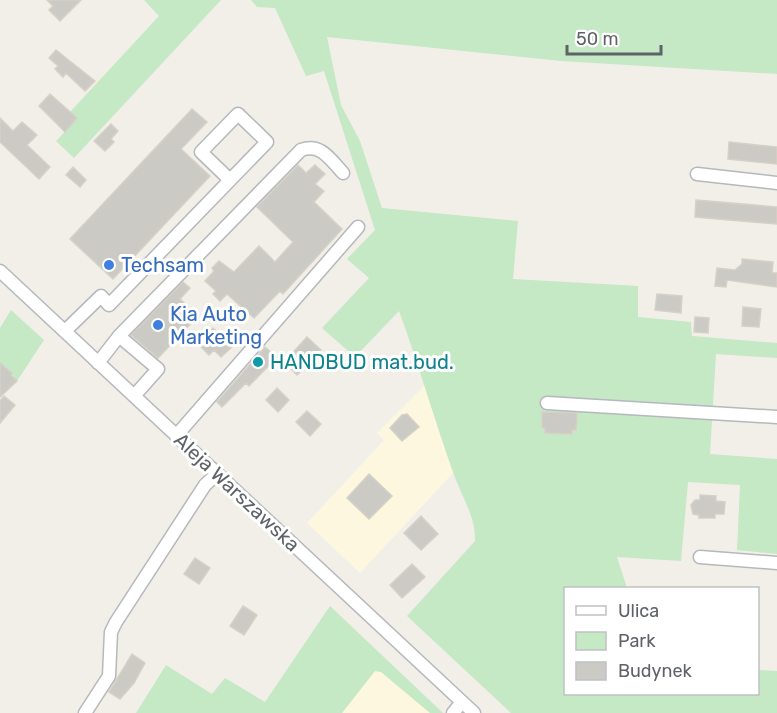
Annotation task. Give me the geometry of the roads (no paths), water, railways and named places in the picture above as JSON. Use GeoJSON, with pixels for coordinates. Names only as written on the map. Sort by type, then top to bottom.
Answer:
{"type":"FeatureCollection","features":[{"type":"Feature","properties":{"kind":"street"},"geometry":{"type":"LineString","coordinates":[[65,331],[101,296],[109,305],[267,142],[238,114],[201,152],[230,180]]}},
{"type":"Feature","properties":{"kind":"street"},"geometry":{"type":"LineString","coordinates":[[98,363],[119,336],[301,150],[312,146],[319,148],[343,173]]}},
{"type":"Feature","properties":{"kind":"street"},"geometry":{"type":"LineString","coordinates":[[697,174],[777,183]]}},
{"type":"Feature","properties":{"kind":"street"},"geometry":{"type":"LineString","coordinates":[[176,436],[358,227]]}},
{"type":"Feature","properties":{"kind":"street","name":"Aleja Warszawska"},"geometry":{"type":"LineString","coordinates":[[0,271],[474,713]]}},
{"type":"Feature","properties":{"kind":"street"},"geometry":{"type":"LineString","coordinates":[[119,336],[158,369],[134,396]]}},
{"type":"Feature","properties":{"kind":"street"},"geometry":{"type":"LineString","coordinates":[[547,403],[777,417]]}},
{"type":"Feature","properties":{"kind":"street"},"geometry":{"type":"LineString","coordinates":[[85,713],[109,676],[111,632],[116,622],[205,485],[217,474]]}},
{"type":"Feature","properties":{"kind":"street"},"geometry":{"type":"LineString","coordinates":[[700,557],[777,563]]}},
{"type":"Feature","properties":{"kind":"street"},"geometry":{"type":"LineString","coordinates":[[453,713],[462,702]]}},
{"type":"Feature","properties":{"kind":"place","name":"Techsam"},"geometry":{"type":"Point","coordinates":[109,265]}},
{"type":"Feature","properties":{"kind":"place","name":"Kia Auto Marketing"},"geometry":{"type":"Point","coordinates":[158,325]}},
{"type":"Feature","properties":{"kind":"place","name":"HANDBUD mat.bud."},"geometry":{"type":"Point","coordinates":[258,362]}}]}
